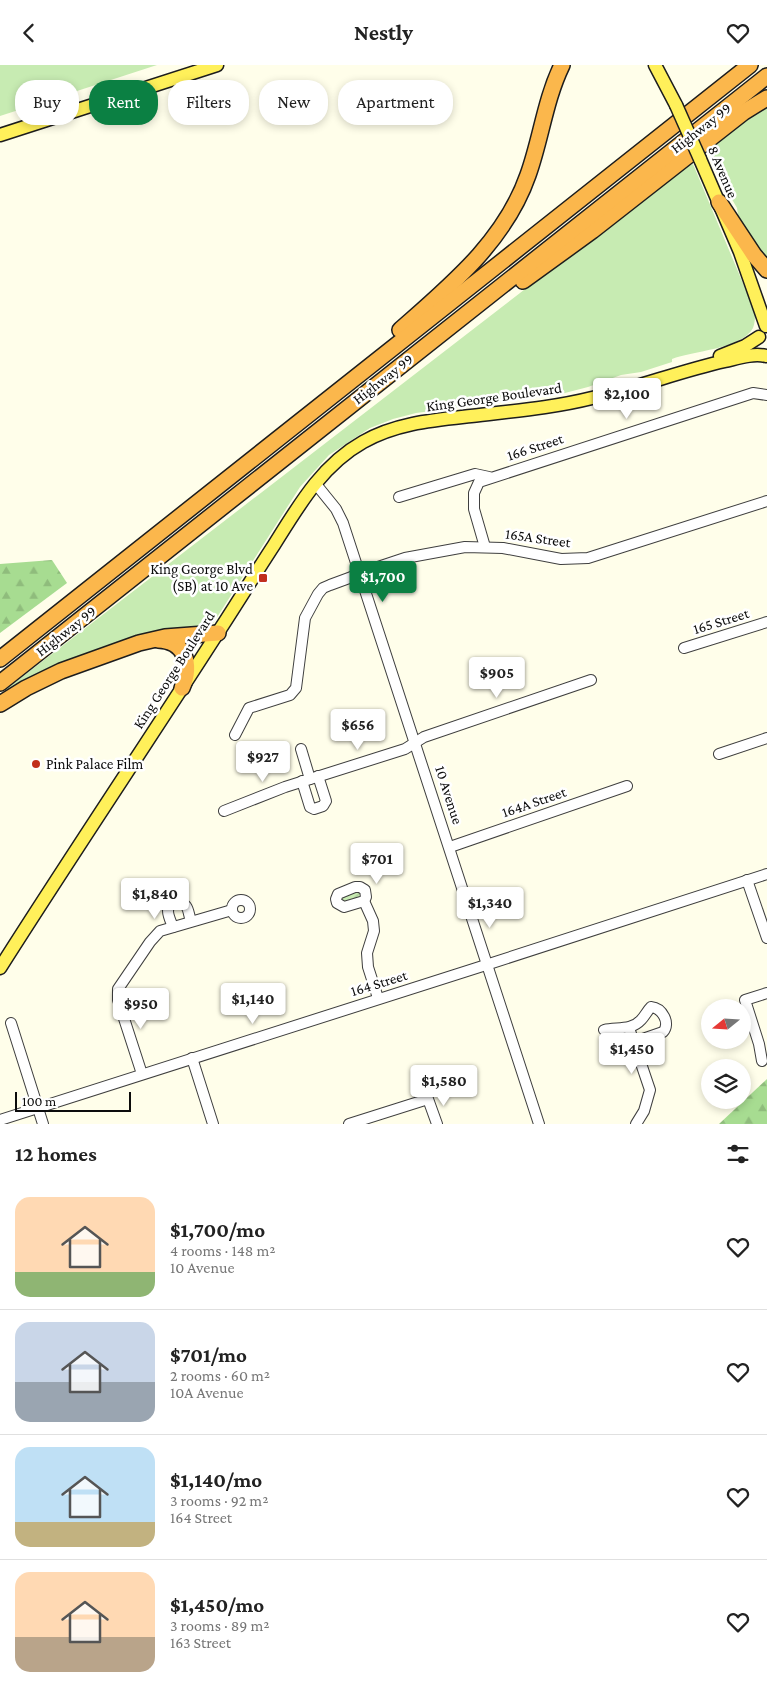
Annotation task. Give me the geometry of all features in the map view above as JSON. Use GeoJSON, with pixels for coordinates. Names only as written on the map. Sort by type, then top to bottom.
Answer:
{"type":"FeatureCollection","features":[{"type":"Feature","properties":{"kind":"highway"},"geometry":{"type":"LineString","coordinates":[[260,453],[444,290],[489,245],[506,220],[521,192],[533,161],[552,90],[562,65]]}},
{"type":"Feature","properties":{"kind":"highway","name":"Highway 99"},"geometry":{"type":"LineString","coordinates":[[0,659],[750,65]]}},
{"type":"Feature","properties":{"kind":"highway","name":"Highway 99"},"geometry":{"type":"LineString","coordinates":[[0,683],[767,75]]}},
{"type":"Feature","properties":{"kind":"highway"},"geometry":{"type":"LineString","coordinates":[[320,429],[566,250],[744,112],[767,98]]}},
{"type":"Feature","properties":{"kind":"highway"},"geometry":{"type":"LineString","coordinates":[[718,202],[754,255],[767,270]]}},
{"type":"Feature","properties":{"kind":"highway"},"geometry":{"type":"LineString","coordinates":[[0,704],[26,688],[61,671],[139,643],[172,636],[218,633]]}},
{"type":"Feature","properties":{"kind":"highway"},"geometry":{"type":"LineString","coordinates":[[139,643],[163,640],[175,644],[180,649],[184,654],[187,667],[186,679],[182,688]]}},
{"type":"Feature","properties":{"kind":"main road"},"geometry":{"type":"LineString","coordinates":[[0,135],[217,65]]}},
{"type":"Feature","properties":{"kind":"main road","name":"8 Avenue"},"geometry":{"type":"LineString","coordinates":[[655,65],[676,105],[740,252],[766,325]]}},
{"type":"Feature","properties":{"kind":"main road","name":"8 Avenue"},"geometry":{"type":"LineString","coordinates":[[665,65],[676,105]]}},
{"type":"Feature","properties":{"kind":"main road","name":"8 Avenue"},"geometry":{"type":"LineString","coordinates":[[740,252],[767,301]]}},
{"type":"Feature","properties":{"kind":"main road"},"geometry":{"type":"LineString","coordinates":[[766,325],[759,337],[760,348],[767,356]]}},
{"type":"Feature","properties":{"kind":"main road","name":"King George Boulevard"},"geometry":{"type":"LineString","coordinates":[[700,366],[745,346],[759,337]]}},
{"type":"Feature","properties":{"kind":"main road","name":"King George Boulevard"},"geometry":{"type":"LineString","coordinates":[[0,969],[315,483],[332,464],[346,453],[377,435],[400,426],[436,420],[545,408],[611,394],[700,366],[748,356],[767,356]]}},
{"type":"Feature","properties":{"kind":"street","name":"166 Street"},"geometry":{"type":"LineString","coordinates":[[399,497],[474,473],[489,477],[753,393],[767,395]]}},
{"type":"Feature","properties":{"kind":"street"},"geometry":{"type":"LineString","coordinates":[[485,547],[474,509],[474,493],[479,482],[489,477]]}},
{"type":"Feature","properties":{"kind":"street","name":"10 Avenue"},"geometry":{"type":"LineString","coordinates":[[315,483],[336,509],[344,523],[540,1124]]}},
{"type":"Feature","properties":{"kind":"street","name":"165A Street"},"geometry":{"type":"LineString","coordinates":[[235,735],[250,707],[290,695],[296,688],[305,618],[323,588],[360,573],[420,554],[465,547],[504,548],[561,559],[588,557],[767,501]]}},
{"type":"Feature","properties":{"kind":"street","name":"165 Street"},"geometry":{"type":"LineString","coordinates":[[684,649],[767,622]]}},
{"type":"Feature","properties":{"kind":"street"},"geometry":{"type":"LineString","coordinates":[[224,811],[310,779],[405,749],[424,737],[591,680]]}},
{"type":"Feature","properties":{"kind":"street"},"geometry":{"type":"LineString","coordinates":[[719,754],[767,738]]}},
{"type":"Feature","properties":{"kind":"street"},"geometry":{"type":"LineString","coordinates":[[300,749],[310,779]]}},
{"type":"Feature","properties":{"kind":"street","name":"164A Street"},"geometry":{"type":"LineString","coordinates":[[450,847],[627,786]]}},
{"type":"Feature","properties":{"kind":"street","name":"164 Street"},"geometry":{"type":"LineString","coordinates":[[0,1120],[767,874]]}},
{"type":"Feature","properties":{"kind":"street"},"geometry":{"type":"LineString","coordinates":[[747,880],[767,938]]}},
{"type":"Feature","properties":{"kind":"street"},"geometry":{"type":"LineString","coordinates":[[364,901],[373,921],[374,931],[367,953],[368,967],[378,999]]}},
{"type":"Feature","properties":{"kind":"street"},"geometry":{"type":"LineString","coordinates":[[173,927],[168,911],[170,905],[175,902],[181,902],[186,905],[191,921]]}},
{"type":"Feature","properties":{"kind":"street"},"geometry":{"type":"LineString","coordinates":[[142,1074],[118,1000],[118,989],[150,942],[160,931],[232,910]]}},
{"type":"Feature","properties":{"kind":"street"},"geometry":{"type":"LineString","coordinates":[[762,1061],[760,1044],[745,1000],[767,993]]}},
{"type":"Feature","properties":{"kind":"street"},"geometry":{"type":"LineString","coordinates":[[604,1030],[613,1028],[621,1030],[629,1027],[640,1021],[651,1007],[658,1008],[661,1011],[666,1030],[634,1042]]}},
{"type":"Feature","properties":{"kind":"street"},"geometry":{"type":"LineString","coordinates":[[10,1023],[44,1124]]}},
{"type":"Feature","properties":{"kind":"street"},"geometry":{"type":"LineString","coordinates":[[629,1027],[650,1090],[644,1111],[636,1124]]}},
{"type":"Feature","properties":{"kind":"street"},"geometry":{"type":"LineString","coordinates":[[192,1058],[213,1124]]}},
{"type":"Feature","properties":{"kind":"street"},"geometry":{"type":"LineString","coordinates":[[349,1124],[428,1099],[437,1124]]}},
{"type":"Feature","properties":{"kind":"green space"},"geometry":{"type":"Polygon","coordinates":[[[0,65],[157,65],[111,80],[89,80],[89,87],[79,90],[79,80],[15,80],[15,111],[0,116],[0,65]]]}},
{"type":"Feature","properties":{"kind":"green space"},"geometry":{"type":"Polygon","coordinates":[[[767,106],[767,261],[739,221],[737,208],[713,166],[711,147],[744,120],[767,106]]]}},
{"type":"Feature","properties":{"kind":"green space"},"geometry":{"type":"Polygon","coordinates":[[[693,164],[755,312],[754,326],[747,335],[739,341],[728,345],[681,356],[672,359],[672,362],[641,372],[621,375],[561,394],[416,413],[370,428],[329,455],[300,487],[214,622],[208,627],[0,697],[0,694],[638,202],[651,196],[677,171],[693,164]]]}},
{"type":"Feature","properties":{"kind":"green space"},"geometry":{"type":"Polygon","coordinates":[[[52,560],[67,583],[0,633],[0,564],[52,560]]]}},
{"type":"Feature","properties":{"kind":"green space"},"geometry":{"type":"Polygon","coordinates":[[[360,891],[362,896],[349,902],[341,902],[341,896],[360,891]]]}},
{"type":"Feature","properties":{"kind":"green space"},"geometry":{"type":"Polygon","coordinates":[[[767,1079],[767,1124],[719,1124],[735,1109],[751,1109],[751,1094],[767,1079]]]}},
{"type":"Feature","properties":{"kind":"place","name":"King George Blvd (SB) at 10 Ave"},"geometry":{"type":"Point","coordinates":[263,578]}},
{"type":"Feature","properties":{"kind":"place","name":"Pink Palace Film"},"geometry":{"type":"Point","coordinates":[36,764]}}]}
